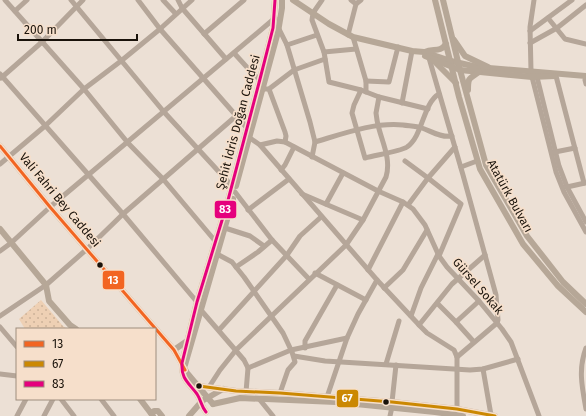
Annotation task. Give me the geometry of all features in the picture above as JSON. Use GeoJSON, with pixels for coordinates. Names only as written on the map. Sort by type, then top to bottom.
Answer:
{"type":"FeatureCollection","features":[{"type":"Feature","properties":{"kind":"main road","name":"Şehit İdris Doğan Caddesi"},"geometry":{"type":"LineString","coordinates":[[183,365],[225,228],[247,128],[275,18],[275,0]]}},
{"type":"Feature","properties":{"kind":"main road","name":"Şehit İdris Doğan Caddesi"},"geometry":{"type":"LineString","coordinates":[[183,365],[186,340],[196,302],[267,89],[279,30],[282,0]]}},
{"type":"Feature","properties":{"kind":"main road"},"geometry":{"type":"LineString","coordinates":[[293,0],[350,36],[412,51],[423,52],[452,64]]}},
{"type":"Feature","properties":{"kind":"main road","name":"Atatürk Bulvarı"},"geometry":{"type":"LineString","coordinates":[[435,0],[480,169],[523,244],[558,286],[586,312]]}},
{"type":"Feature","properties":{"kind":"main road","name":"Atatürk Bulvarı"},"geometry":{"type":"LineString","coordinates":[[443,0],[466,94],[486,165],[527,236],[563,282],[586,304]]}},
{"type":"Feature","properties":{"kind":"main road"},"geometry":{"type":"LineString","coordinates":[[452,39],[456,42],[465,56],[489,68]]}},
{"type":"Feature","properties":{"kind":"main road"},"geometry":{"type":"LineString","coordinates":[[423,52],[428,50],[439,50],[446,44]]}},
{"type":"Feature","properties":{"kind":"main road"},"geometry":{"type":"LineString","coordinates":[[423,52],[456,83]]}},
{"type":"Feature","properties":{"kind":"main road"},"geometry":{"type":"LineString","coordinates":[[431,58],[480,71],[586,80]]}},
{"type":"Feature","properties":{"kind":"main road"},"geometry":{"type":"LineString","coordinates":[[459,66],[489,68],[533,75],[586,80]]}},
{"type":"Feature","properties":{"kind":"main road"},"geometry":{"type":"LineString","coordinates":[[466,94],[468,90],[468,80],[471,76],[480,71]]}},
{"type":"Feature","properties":{"kind":"main road","name":"Vali Fahri Bey Caddesi"},"geometry":{"type":"LineString","coordinates":[[0,146],[50,207],[155,328]]}},
{"type":"Feature","properties":{"kind":"main road"},"geometry":{"type":"LineString","coordinates":[[0,229],[46,285],[49,301],[70,325],[74,328]]}},
{"type":"Feature","properties":{"kind":"main road","name":"Vali Fahri Bey Caddesi"},"geometry":{"type":"LineString","coordinates":[[156,329],[174,350],[183,365],[213,404]]}},
{"type":"Feature","properties":{"kind":"main road"},"geometry":{"type":"LineString","coordinates":[[174,350],[186,340]]}},
{"type":"Feature","properties":{"kind":"main road"},"geometry":{"type":"LineString","coordinates":[[183,365],[183,378],[198,395],[204,414],[213,404],[240,398],[392,405],[434,414],[456,413],[463,416]]}},
{"type":"Feature","properties":{"kind":"main road"},"geometry":{"type":"LineString","coordinates":[[199,386],[246,392],[327,397],[456,413],[493,416]]}},
{"type":"Feature","properties":{"kind":"main road"},"geometry":{"type":"LineString","coordinates":[[189,416],[200,403],[223,389]]}},
{"type":"Feature","properties":{"kind":"main road"},"geometry":{"type":"LineString","coordinates":[[141,400],[151,415],[154,411],[158,411],[162,416]]}},
{"type":"Feature","properties":{"kind":"street"},"geometry":{"type":"LineString","coordinates":[[5,0],[84,89],[128,143],[163,180],[216,242]]}},
{"type":"Feature","properties":{"kind":"street"},"geometry":{"type":"LineString","coordinates":[[15,11],[27,0]]}},
{"type":"Feature","properties":{"kind":"street"},"geometry":{"type":"LineString","coordinates":[[71,0],[164,112],[233,189],[272,240],[310,279]]}},
{"type":"Feature","properties":{"kind":"street"},"geometry":{"type":"LineString","coordinates":[[83,0],[42,42],[1,76],[122,214],[244,360],[248,368],[246,392]]}},
{"type":"Feature","properties":{"kind":"street"},"geometry":{"type":"LineString","coordinates":[[138,0],[160,29],[247,128]]}},
{"type":"Feature","properties":{"kind":"street"},"geometry":{"type":"LineString","coordinates":[[163,0],[176,14]]}},
{"type":"Feature","properties":{"kind":"street"},"geometry":{"type":"LineString","coordinates":[[178,0],[182,8],[226,59]]}},
{"type":"Feature","properties":{"kind":"street"},"geometry":{"type":"LineString","coordinates":[[0,164],[45,126],[84,89],[160,29],[192,0]]}},
{"type":"Feature","properties":{"kind":"street"},"geometry":{"type":"LineString","coordinates":[[204,34],[244,0]]}},
{"type":"Feature","properties":{"kind":"street"},"geometry":{"type":"LineString","coordinates":[[322,0],[313,13],[312,18],[324,52],[329,82],[364,91],[379,97],[428,109]]}},
{"type":"Feature","properties":{"kind":"street"},"geometry":{"type":"LineString","coordinates":[[351,0],[356,4]]}},
{"type":"Feature","properties":{"kind":"street"},"geometry":{"type":"LineString","coordinates":[[361,0],[356,4],[350,36],[356,49],[366,81],[364,91],[354,105],[352,113],[365,158],[408,146],[420,128],[432,100],[439,94]]}},
{"type":"Feature","properties":{"kind":"street"},"geometry":{"type":"LineString","coordinates":[[534,0],[530,31],[533,75],[556,172],[564,192],[584,219]]}},
{"type":"Feature","properties":{"kind":"street"},"geometry":{"type":"LineString","coordinates":[[530,31],[572,0]]}},
{"type":"Feature","properties":{"kind":"street"},"geometry":{"type":"LineString","coordinates":[[530,43],[557,28],[586,5]]}},
{"type":"Feature","properties":{"kind":"street"},"geometry":{"type":"LineString","coordinates":[[0,251],[11,243],[50,207],[128,143],[202,78],[275,18]]}},
{"type":"Feature","properties":{"kind":"street"},"geometry":{"type":"LineString","coordinates":[[548,18],[565,39],[586,44]]}},
{"type":"Feature","properties":{"kind":"street"},"geometry":{"type":"LineString","coordinates":[[279,30],[287,45],[315,142],[312,157]]}},
{"type":"Feature","properties":{"kind":"street"},"geometry":{"type":"LineString","coordinates":[[287,45],[318,35]]}},
{"type":"Feature","properties":{"kind":"street"},"geometry":{"type":"LineString","coordinates":[[366,81],[389,82],[398,47]]}},
{"type":"Feature","properties":{"kind":"street"},"geometry":{"type":"LineString","coordinates":[[324,52],[356,49]]}},
{"type":"Feature","properties":{"kind":"street"},"geometry":{"type":"LineString","coordinates":[[402,103],[412,51]]}},
{"type":"Feature","properties":{"kind":"street"},"geometry":{"type":"LineString","coordinates":[[234,53],[255,76],[260,79]]}},
{"type":"Feature","properties":{"kind":"street"},"geometry":{"type":"LineString","coordinates":[[431,58],[439,94],[461,167],[496,295],[497,323],[457,357]]}},
{"type":"Feature","properties":{"kind":"street"},"geometry":{"type":"LineString","coordinates":[[260,145],[277,141],[284,142],[286,136],[267,89],[294,70],[325,59]]}},
{"type":"Feature","properties":{"kind":"street"},"geometry":{"type":"LineString","coordinates":[[533,75],[555,152],[567,187],[584,219],[586,232]]}},
{"type":"Feature","properties":{"kind":"street"},"geometry":{"type":"LineString","coordinates":[[556,76],[574,148],[585,183],[567,187]]}},
{"type":"Feature","properties":{"kind":"street"},"geometry":{"type":"LineString","coordinates":[[209,387],[236,350],[346,245],[363,220],[388,171],[388,161],[376,114],[379,97]]}},
{"type":"Feature","properties":{"kind":"street"},"geometry":{"type":"LineString","coordinates":[[0,316],[46,285],[87,249],[122,214],[236,116]]}},
{"type":"Feature","properties":{"kind":"street"},"geometry":{"type":"LineString","coordinates":[[315,142],[378,126],[395,124],[420,128],[443,136],[452,136]]}},
{"type":"Feature","properties":{"kind":"street"},"geometry":{"type":"LineString","coordinates":[[250,138],[260,145],[368,270],[419,325],[427,333],[454,350],[457,357],[456,413]]}},
{"type":"Feature","properties":{"kind":"street","name":"Gürsel Sokak"},"geometry":{"type":"LineString","coordinates":[[284,142],[378,191],[405,203],[413,209],[427,230],[438,255],[479,301],[511,342],[539,416]]}},
{"type":"Feature","properties":{"kind":"street"},"geometry":{"type":"LineString","coordinates":[[281,170],[294,147]]}},
{"type":"Feature","properties":{"kind":"street"},"geometry":{"type":"LineString","coordinates":[[368,270],[405,203],[455,147]]}},
{"type":"Feature","properties":{"kind":"street"},"geometry":{"type":"LineString","coordinates":[[555,152],[574,148]]}},
{"type":"Feature","properties":{"kind":"street"},"geometry":{"type":"LineString","coordinates":[[405,161],[461,204]]}},
{"type":"Feature","properties":{"kind":"street"},"geometry":{"type":"LineString","coordinates":[[461,167],[478,161]]}},
{"type":"Feature","properties":{"kind":"street"},"geometry":{"type":"LineString","coordinates":[[326,204],[343,173]]}},
{"type":"Feature","properties":{"kind":"street"},"geometry":{"type":"LineString","coordinates":[[248,210],[288,179]]}},
{"type":"Feature","properties":{"kind":"street"},"geometry":{"type":"LineString","coordinates":[[302,193],[363,220]]}},
{"type":"Feature","properties":{"kind":"street"},"geometry":{"type":"LineString","coordinates":[[411,316],[426,276],[438,255],[461,204],[470,200]]}},
{"type":"Feature","properties":{"kind":"street"},"geometry":{"type":"LineString","coordinates":[[219,330],[287,255],[300,236],[322,217]]}},
{"type":"Feature","properties":{"kind":"street"},"geometry":{"type":"LineString","coordinates":[[225,228],[250,236],[264,246]]}},
{"type":"Feature","properties":{"kind":"street"},"geometry":{"type":"LineString","coordinates":[[384,288],[402,270],[427,230]]}},
{"type":"Feature","properties":{"kind":"street"},"geometry":{"type":"LineString","coordinates":[[236,267],[272,240]]}},
{"type":"Feature","properties":{"kind":"street"},"geometry":{"type":"LineString","coordinates":[[217,254],[228,260],[236,267],[283,333],[295,362],[288,370],[280,393]]}},
{"type":"Feature","properties":{"kind":"street"},"geometry":{"type":"LineString","coordinates":[[419,325],[452,284],[485,255]]}},
{"type":"Feature","properties":{"kind":"street"},"geometry":{"type":"LineString","coordinates":[[315,273],[366,300]]}},
{"type":"Feature","properties":{"kind":"street"},"geometry":{"type":"LineString","coordinates":[[327,397],[347,338],[377,280]]}},
{"type":"Feature","properties":{"kind":"street"},"geometry":{"type":"LineString","coordinates":[[305,348],[305,341],[337,285]]}},
{"type":"Feature","properties":{"kind":"street"},"geometry":{"type":"LineString","coordinates":[[456,322],[479,301]]}},
{"type":"Feature","properties":{"kind":"street"},"geometry":{"type":"LineString","coordinates":[[437,303],[474,342]]}},
{"type":"Feature","properties":{"kind":"street"},"geometry":{"type":"LineString","coordinates":[[386,364],[399,321]]}},
{"type":"Feature","properties":{"kind":"street"},"geometry":{"type":"LineString","coordinates":[[0,328],[16,346]]}},
{"type":"Feature","properties":{"kind":"street"},"geometry":{"type":"LineString","coordinates":[[248,368],[305,348],[347,338]]}},
{"type":"Feature","properties":{"kind":"street"},"geometry":{"type":"LineString","coordinates":[[586,348],[582,358],[580,374],[586,409]]}},
{"type":"Feature","properties":{"kind":"street"},"geometry":{"type":"LineString","coordinates":[[292,353],[326,361],[470,370],[518,359]]}},
{"type":"Feature","properties":{"kind":"street"},"geometry":{"type":"LineString","coordinates":[[390,416],[396,365]]}},
{"type":"Feature","properties":{"kind":"street"},"geometry":{"type":"LineString","coordinates":[[483,368],[493,416]]}},
{"type":"Feature","properties":{"kind":"street"},"geometry":{"type":"LineString","coordinates":[[0,374],[16,376]]}},
{"type":"Feature","properties":{"kind":"street"},"geometry":{"type":"LineString","coordinates":[[17,416],[25,400]]}},
{"type":"Feature","properties":{"kind":"street"},"geometry":{"type":"LineString","coordinates":[[44,416],[52,400]]}},
{"type":"Feature","properties":{"kind":"street"},"geometry":{"type":"LineString","coordinates":[[62,400],[74,416]]}},
{"type":"Feature","properties":{"kind":"street"},"geometry":{"type":"LineString","coordinates":[[102,400],[114,416]]}},
{"type":"Feature","properties":{"kind":"street"},"geometry":{"type":"LineString","coordinates":[[260,400],[273,416]]}},
{"type":"Feature","properties":{"kind":"shaded area"},"geometry":{"type":"Polygon","coordinates":[[[41,300],[66,328],[24,328],[19,319],[41,300]]]}},
{"type":"Feature","properties":{"kind":"transit line","name":"83"},"geometry":{"type":"LineString","coordinates":[[206,412],[197,394],[184,377],[182,363],[197,302],[227,204],[260,79],[273,28],[275,0]]}},
{"type":"Feature","properties":{"kind":"transit line","name":"13"},"geometry":{"type":"LineString","coordinates":[[0,146],[50,207],[155,328]]}},
{"type":"Feature","properties":{"kind":"transit line","name":"13"},"geometry":{"type":"LineString","coordinates":[[156,329],[174,350],[185,370]]}},
{"type":"Feature","properties":{"kind":"transit line","name":"67"},"geometry":{"type":"LineString","coordinates":[[199,386],[236,391],[392,402],[457,409],[495,416]]}}]}
